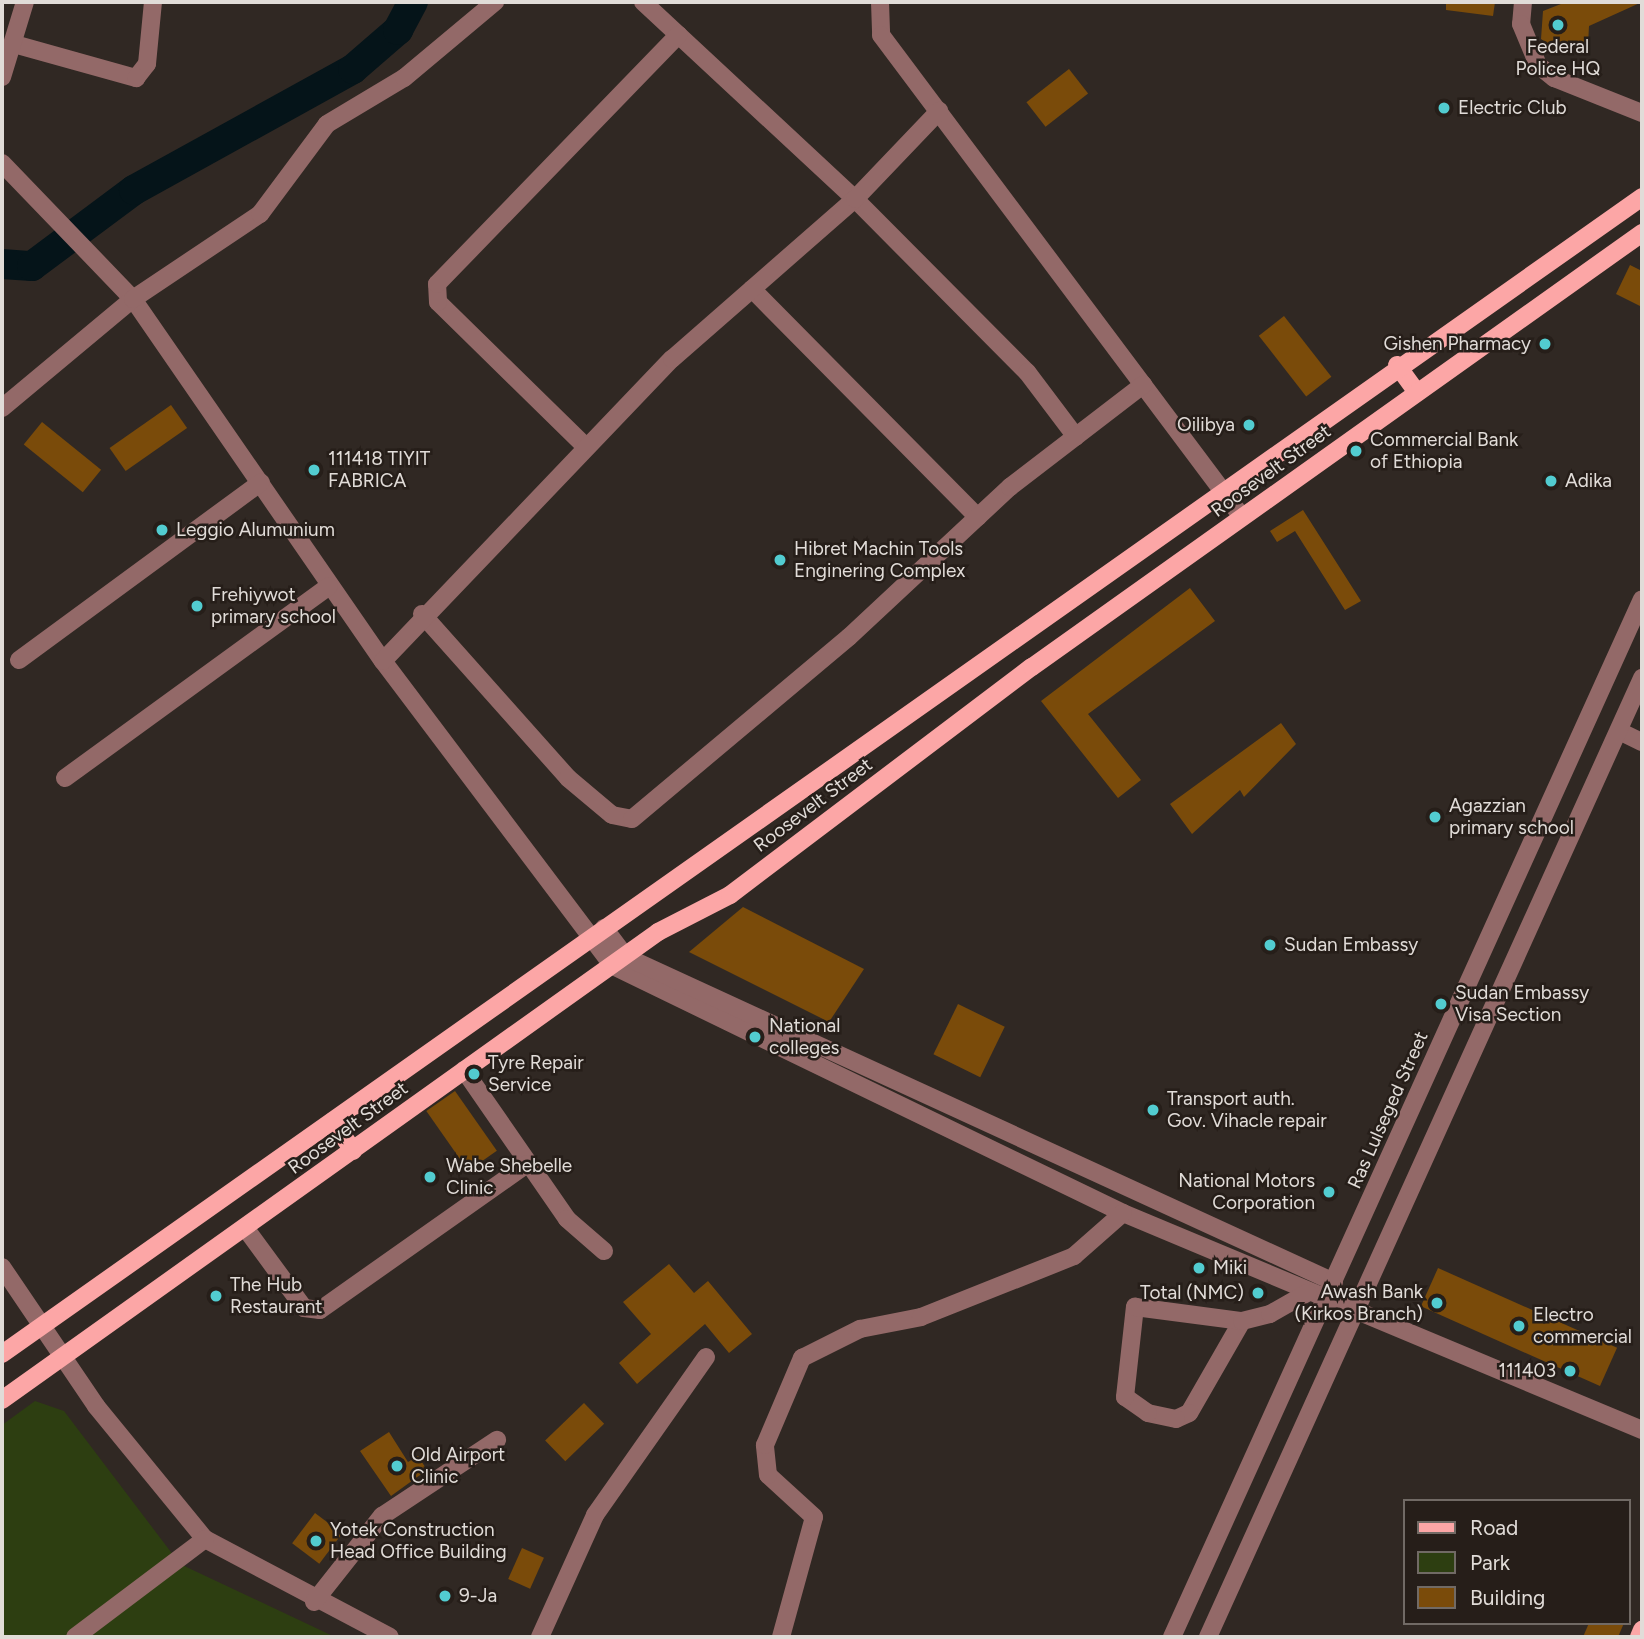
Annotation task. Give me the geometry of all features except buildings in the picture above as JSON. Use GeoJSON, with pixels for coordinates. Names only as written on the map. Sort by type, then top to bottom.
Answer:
{"type":"FeatureCollection","features":[{"type":"Feature","properties":{"kind":"main road","name":"Roosevelt Street"},"geometry":{"type":"LineString","coordinates":[[2,1354],[1397,365],[1642,197]]}},
{"type":"Feature","properties":{"kind":"main road","name":"Roosevelt Street"},"geometry":{"type":"LineString","coordinates":[[2,1400],[620,961],[730,894],[1242,517],[1642,233]]}},
{"type":"Feature","properties":{"kind":"main road"},"geometry":{"type":"LineString","coordinates":[[1397,365],[1417,393]]}},
{"type":"Feature","properties":{"kind":"main road"},"geometry":{"type":"LineString","coordinates":[[333,1121],[353,1151]]}},
{"type":"Feature","properties":{"kind":"main road"},"geometry":{"type":"LineString","coordinates":[[1639,1637],[1642,1630]]}},
{"type":"Feature","properties":{"kind":"street"},"geometry":{"type":"LineString","coordinates":[[2,78],[9,46],[25,2]]}},
{"type":"Feature","properties":{"kind":"street"},"geometry":{"type":"LineString","coordinates":[[9,46],[136,78],[147,64],[153,2]]}},
{"type":"Feature","properties":{"kind":"street"},"geometry":{"type":"LineString","coordinates":[[2,408],[133,299],[260,214],[327,124],[404,78],[495,2]]}},
{"type":"Feature","properties":{"kind":"street"},"geometry":{"type":"LineString","coordinates":[[643,2],[855,199],[1027,372],[1076,437]]}},
{"type":"Feature","properties":{"kind":"street"},"geometry":{"type":"LineString","coordinates":[[880,2],[881,35],[1242,517]]}},
{"type":"Feature","properties":{"kind":"street"},"geometry":{"type":"LineString","coordinates":[[1523,2],[1521,24],[1538,65],[1554,78],[1641,109]]}},
{"type":"Feature","properties":{"kind":"street"},"geometry":{"type":"LineString","coordinates":[[586,447],[438,302],[437,284],[678,36]]}},
{"type":"Feature","properties":{"kind":"street"},"geometry":{"type":"LineString","coordinates":[[383,662],[422,614],[586,447],[752,289],[855,199],[939,111]]}},
{"type":"Feature","properties":{"kind":"street"},"geometry":{"type":"LineString","coordinates":[[2,163],[79,237],[133,299],[383,662],[620,961],[1124,1213],[1326,1302],[1642,1430]]}},
{"type":"Feature","properties":{"kind":"street"},"geometry":{"type":"LineString","coordinates":[[752,289],[978,517]]}},
{"type":"Feature","properties":{"kind":"street"},"geometry":{"type":"LineString","coordinates":[[422,614],[568,778],[612,815],[632,819],[849,637],[978,517],[1143,385]]}},
{"type":"Feature","properties":{"kind":"street"},"geometry":{"type":"LineString","coordinates":[[19,660],[261,482]]}},
{"type":"Feature","properties":{"kind":"street"},"geometry":{"type":"LineString","coordinates":[[65,778],[329,586]]}},
{"type":"Feature","properties":{"kind":"street","name":"Ras Lulseged Street"},"geometry":{"type":"LineString","coordinates":[[1172,1637],[1642,600]]}},
{"type":"Feature","properties":{"kind":"street"},"geometry":{"type":"LineString","coordinates":[[1208,1637],[1642,678]]}},
{"type":"Feature","properties":{"kind":"street"},"geometry":{"type":"LineString","coordinates":[[1583,730],[1642,742]]}},
{"type":"Feature","properties":{"kind":"street"},"geometry":{"type":"LineString","coordinates":[[620,961],[1334,1282]]}},
{"type":"Feature","properties":{"kind":"street"},"geometry":{"type":"LineString","coordinates":[[464,1070],[567,1219],[604,1251]]}},
{"type":"Feature","properties":{"kind":"street"},"geometry":{"type":"LineString","coordinates":[[246,1229],[304,1308],[320,1310],[527,1164]]}},
{"type":"Feature","properties":{"kind":"street"},"geometry":{"type":"LineString","coordinates":[[781,1637],[814,1517],[768,1475],[765,1445],[802,1358],[860,1329],[921,1317],[1074,1256],[1124,1213]]}},
{"type":"Feature","properties":{"kind":"street"},"geometry":{"type":"LineString","coordinates":[[2,1267],[62,1357],[205,1539],[314,1602],[390,1637]]}},
{"type":"Feature","properties":{"kind":"street"},"geometry":{"type":"LineString","coordinates":[[1242,1321],[1189,1413],[1176,1419],[1148,1413],[1125,1396],[1135,1307],[1242,1321],[1270,1314],[1307,1293]]}},
{"type":"Feature","properties":{"kind":"street"},"geometry":{"type":"LineString","coordinates":[[540,1637],[595,1515],[706,1357]]}},
{"type":"Feature","properties":{"kind":"street"},"geometry":{"type":"LineString","coordinates":[[314,1602],[382,1516],[497,1440]]}},
{"type":"Feature","properties":{"kind":"street"},"geometry":{"type":"LineString","coordinates":[[1219,1533],[1248,1548]]}},
{"type":"Feature","properties":{"kind":"street"},"geometry":{"type":"LineString","coordinates":[[81,1636],[205,1539]]}},
{"type":"Feature","properties":{"kind":"green space"},"geometry":{"type":"Polygon","coordinates":[[[35,1401],[64,1411],[180,1564],[335,1637],[2,1637],[2,1425],[35,1401]]]}},
{"type":"Feature","properties":{"kind":"waterway"},"geometry":{"type":"LineString","coordinates":[[2,264],[32,266],[134,190],[353,69],[398,30],[413,2]]}},
{"type":"Feature","properties":{"kind":"place","name":"Federal Police HQ"},"geometry":{"type":"Point","coordinates":[1558,25]}},
{"type":"Feature","properties":{"kind":"place","name":"Electric Club"},"geometry":{"type":"Point","coordinates":[1444,108]}},
{"type":"Feature","properties":{"kind":"place","name":"Gishen Pharmacy"},"geometry":{"type":"Point","coordinates":[1545,344]}},
{"type":"Feature","properties":{"kind":"place","name":"Oilibya"},"geometry":{"type":"Point","coordinates":[1249,425]}},
{"type":"Feature","properties":{"kind":"place","name":"Commercial Bank of Ethiopia"},"geometry":{"type":"Point","coordinates":[1356,451]}},
{"type":"Feature","properties":{"kind":"place","name":"111418 TIYIT FABRICA"},"geometry":{"type":"Point","coordinates":[314,470]}},
{"type":"Feature","properties":{"kind":"place","name":"Adika"},"geometry":{"type":"Point","coordinates":[1551,481]}},
{"type":"Feature","properties":{"kind":"place","name":"Leggio Alumunium"},"geometry":{"type":"Point","coordinates":[162,530]}},
{"type":"Feature","properties":{"kind":"place","name":"Hibret Machin Tools Enginering Complex"},"geometry":{"type":"Point","coordinates":[780,560]}},
{"type":"Feature","properties":{"kind":"place","name":"Frehiywot primary school"},"geometry":{"type":"Point","coordinates":[197,606]}},
{"type":"Feature","properties":{"kind":"place","name":"Agazzian primary school"},"geometry":{"type":"Point","coordinates":[1435,817]}},
{"type":"Feature","properties":{"kind":"place","name":"Sudan Embassy"},"geometry":{"type":"Point","coordinates":[1270,945]}},
{"type":"Feature","properties":{"kind":"place","name":"Sudan Embassy Visa Section"},"geometry":{"type":"Point","coordinates":[1441,1004]}},
{"type":"Feature","properties":{"kind":"place","name":"National colleges"},"geometry":{"type":"Point","coordinates":[755,1037]}},
{"type":"Feature","properties":{"kind":"place","name":"Tyre Repair Service"},"geometry":{"type":"Point","coordinates":[474,1074]}},
{"type":"Feature","properties":{"kind":"place","name":"Transport auth. Gov. Vihacle repair"},"geometry":{"type":"Point","coordinates":[1153,1110]}},
{"type":"Feature","properties":{"kind":"place","name":"Wabe Shebelle Clinic"},"geometry":{"type":"Point","coordinates":[430,1177]}},
{"type":"Feature","properties":{"kind":"place","name":"National Motors Corporation"},"geometry":{"type":"Point","coordinates":[1329,1192]}},
{"type":"Feature","properties":{"kind":"place","name":"Miki"},"geometry":{"type":"Point","coordinates":[1199,1268]}},
{"type":"Feature","properties":{"kind":"place","name":"Total (NMC)"},"geometry":{"type":"Point","coordinates":[1258,1293]}},
{"type":"Feature","properties":{"kind":"place","name":"The Hub Restaurant"},"geometry":{"type":"Point","coordinates":[216,1296]}},
{"type":"Feature","properties":{"kind":"place","name":"Awash Bank (Kirkos Branch)"},"geometry":{"type":"Point","coordinates":[1437,1303]}},
{"type":"Feature","properties":{"kind":"place","name":"Electro commercial"},"geometry":{"type":"Point","coordinates":[1519,1326]}},
{"type":"Feature","properties":{"kind":"place","name":"111403"},"geometry":{"type":"Point","coordinates":[1570,1371]}},
{"type":"Feature","properties":{"kind":"place","name":"Old Airport Clinic"},"geometry":{"type":"Point","coordinates":[397,1466]}},
{"type":"Feature","properties":{"kind":"place","name":"Yotek Construction Head Office Building"},"geometry":{"type":"Point","coordinates":[316,1541]}},
{"type":"Feature","properties":{"kind":"place","name":"9-Ja"},"geometry":{"type":"Point","coordinates":[445,1596]}}]}
